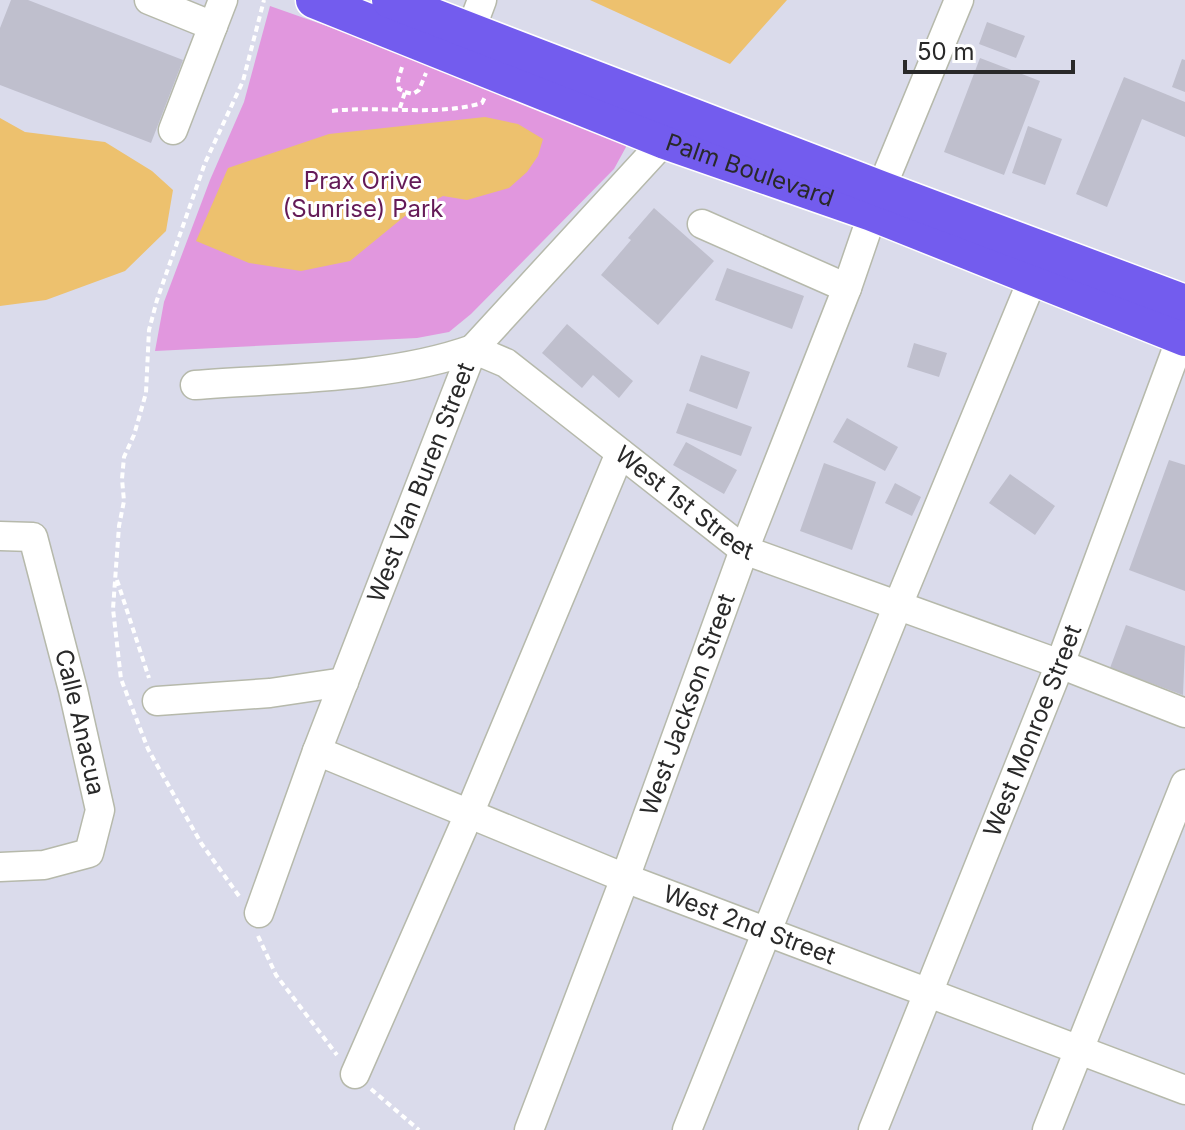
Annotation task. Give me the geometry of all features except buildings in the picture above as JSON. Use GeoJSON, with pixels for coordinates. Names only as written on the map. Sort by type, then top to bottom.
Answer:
{"type":"FeatureCollection","features":[{"type":"Feature","properties":{"kind":"main road","name":"Palm Boulevard"},"geometry":{"type":"LineString","coordinates":[[314,0],[665,141],[876,201],[1184,326]]}},
{"type":"Feature","properties":{"kind":"main road","name":"Palm Boulevard"},"geometry":{"type":"LineString","coordinates":[[390,0],[476,16],[876,201],[1033,278],[1184,326]]}},
{"type":"Feature","properties":{"kind":"street"},"geometry":{"type":"LineString","coordinates":[[149,0],[218,13],[173,130]]}},
{"type":"Feature","properties":{"kind":"street","name":"West Jackson Street"},"geometry":{"type":"LineString","coordinates":[[529,1130],[625,878],[744,550],[847,288],[876,201],[959,0]]}},
{"type":"Feature","properties":{"kind":"street","name":"West Van Buren Street"},"geometry":{"type":"LineString","coordinates":[[252,914],[473,349],[688,114]]}},
{"type":"Feature","properties":{"kind":"street"},"geometry":{"type":"LineString","coordinates":[[702,224],[847,288]]}},
{"type":"Feature","properties":{"kind":"street"},"geometry":{"type":"LineString","coordinates":[[687,1130],[1033,278]]}},
{"type":"Feature","properties":{"kind":"street","name":"West Monroe Street"},"geometry":{"type":"LineString","coordinates":[[873,1130],[1060,664],[1184,326]]}},
{"type":"Feature","properties":{"kind":"street"},"geometry":{"type":"LineString","coordinates":[[195,385],[400,369],[473,349]]}},
{"type":"Feature","properties":{"kind":"street","name":"West 1st Street"},"geometry":{"type":"LineString","coordinates":[[473,349],[506,363],[744,550],[1060,664],[1185,713]]}},
{"type":"Feature","properties":{"kind":"street"},"geometry":{"type":"LineString","coordinates":[[355,1074],[469,814],[620,453]]}},
{"type":"Feature","properties":{"kind":"street","name":"Calle Anacua"},"geometry":{"type":"LineString","coordinates":[[0,536],[33,537],[100,810],[89,853],[44,865],[0,867]]}},
{"type":"Feature","properties":{"kind":"street"},"geometry":{"type":"LineString","coordinates":[[157,701],[270,693],[344,682]]}},
{"type":"Feature","properties":{"kind":"street","name":"West 2nd Street"},"geometry":{"type":"LineString","coordinates":[[317,751],[625,878],[1185,1090]]}},
{"type":"Feature","properties":{"kind":"street"},"geometry":{"type":"LineString","coordinates":[[1047,1130],[1185,784]]}},
{"type":"Feature","properties":{"kind":"path"},"geometry":{"type":"LineString","coordinates":[[264,0],[243,81],[205,163],[157,300],[147,342],[146,393],[124,457],[124,501],[115,574],[114,634],[122,665],[121,679],[148,749],[201,843],[252,914],[276,975],[355,1074],[419,1130]]}},
{"type":"Feature","properties":{"kind":"path"},"geometry":{"type":"LineString","coordinates":[[404,62],[398,80],[399,89],[405,92],[413,94],[419,90],[426,71]]}},
{"type":"Feature","properties":{"kind":"path"},"geometry":{"type":"LineString","coordinates":[[400,108],[405,92]]}},
{"type":"Feature","properties":{"kind":"path"},"geometry":{"type":"LineString","coordinates":[[332,111],[463,108],[482,103],[486,95]]}},
{"type":"Feature","properties":{"kind":"path"},"geometry":{"type":"LineString","coordinates":[[115,574],[157,701]]}},
{"type":"Feature","properties":{"kind":"green space","name":"Prax Orive (Sunrise) Park"},"geometry":{"type":"Polygon","coordinates":[[[270,6],[617,128],[626,147],[614,169],[471,314],[449,332],[417,338],[155,351],[164,302],[210,180],[244,102],[270,6]]]}},
{"type":"Feature","properties":{"kind":"shaded area"},"geometry":{"type":"Polygon","coordinates":[[[590,0],[787,0],[730,64],[590,0]]]}},
{"type":"Feature","properties":{"kind":"shaded area"},"geometry":{"type":"Polygon","coordinates":[[[485,117],[518,124],[543,139],[538,156],[527,172],[509,188],[467,200],[443,196],[405,216],[350,261],[301,271],[249,263],[196,241],[228,168],[329,134],[485,117]]]}},
{"type":"Feature","properties":{"kind":"shaded area"},"geometry":{"type":"Polygon","coordinates":[[[0,118],[25,132],[105,142],[152,171],[173,190],[166,231],[125,271],[46,300],[0,306],[0,118]]]}}]}
